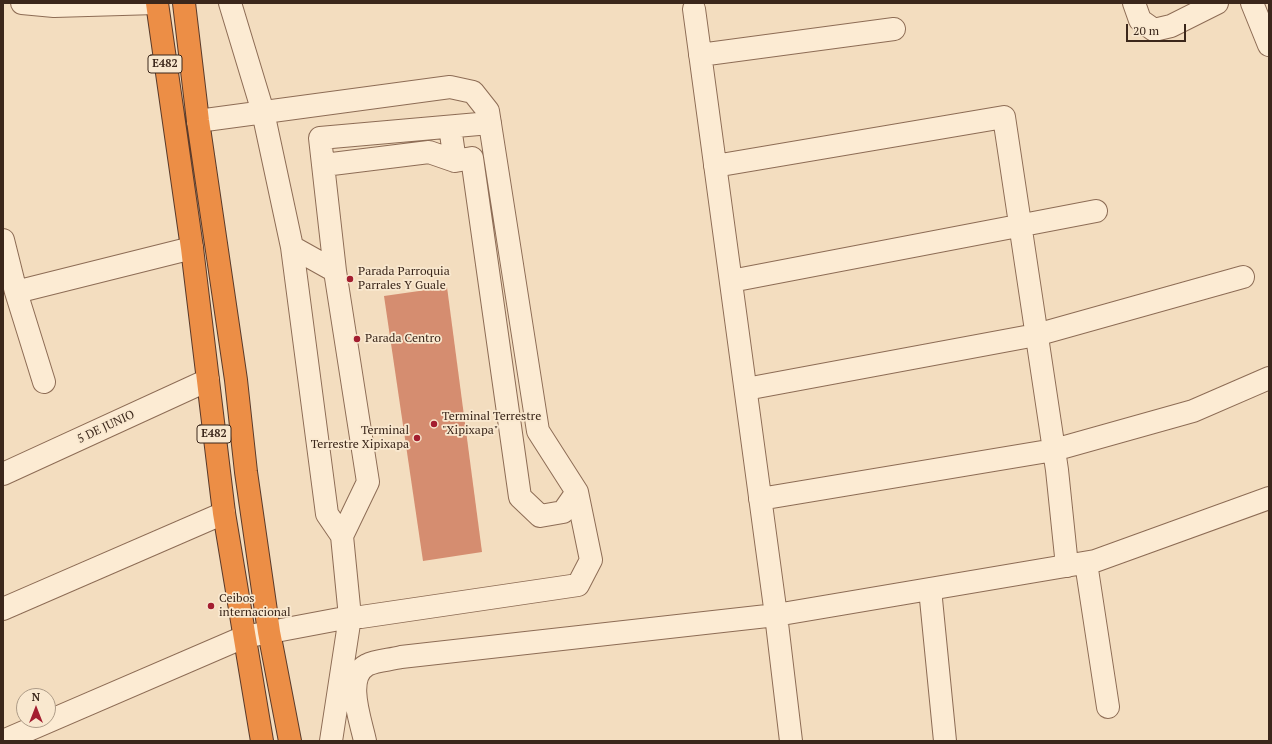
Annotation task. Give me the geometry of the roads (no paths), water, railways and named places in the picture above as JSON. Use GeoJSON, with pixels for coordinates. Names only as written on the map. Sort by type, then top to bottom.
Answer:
{"type":"FeatureCollection","features":[{"type":"Feature","properties":{"kind":"highway","name":"E482"},"geometry":{"type":"LineString","coordinates":[[156,3],[192,248],[224,513],[262,741]]}},
{"type":"Feature","properties":{"kind":"highway","name":"E482"},"geometry":{"type":"LineString","coordinates":[[184,3],[198,121],[236,380],[246,472],[269,632],[290,741]]}},
{"type":"Feature","properties":{"kind":"street"},"geometry":{"type":"LineString","coordinates":[[22,3],[54,6],[156,3]]}},
{"type":"Feature","properties":{"kind":"street"},"geometry":{"type":"LineString","coordinates":[[230,3],[263,112],[292,247],[327,514],[342,536],[350,617],[331,741]]}},
{"type":"Feature","properties":{"kind":"street"},"geometry":{"type":"LineString","coordinates":[[1134,3],[1140,20],[1154,30],[1171,26],[1217,3]]}},
{"type":"Feature","properties":{"kind":"street"},"geometry":{"type":"LineString","coordinates":[[1252,3],[1269,44]]}},
{"type":"Feature","properties":{"kind":"street"},"geometry":{"type":"LineString","coordinates":[[694,9],[776,614],[790,741]]}},
{"type":"Feature","properties":{"kind":"street"},"geometry":{"type":"LineString","coordinates":[[700,54],[894,29]]}},
{"type":"Feature","properties":{"kind":"street"},"geometry":{"type":"LineString","coordinates":[[4,741],[244,638],[350,617],[361,617],[578,585],[591,560],[577,492],[538,431],[488,111],[474,92],[450,87],[198,121]]}},
{"type":"Feature","properties":{"kind":"street"},"geometry":{"type":"LineString","coordinates":[[716,166],[1004,117],[1019,227],[1054,450],[1076,564],[1108,707]]}},
{"type":"Feature","properties":{"kind":"street"},"geometry":{"type":"LineString","coordinates":[[342,536],[368,482],[335,271],[320,138],[490,123]]}},
{"type":"Feature","properties":{"kind":"street"},"geometry":{"type":"LineString","coordinates":[[450,127],[455,161]]}},
{"type":"Feature","properties":{"kind":"street"},"geometry":{"type":"LineString","coordinates":[[324,165],[429,152],[455,161],[472,158],[520,497],[540,516],[562,512],[577,492]]}},
{"type":"Feature","properties":{"kind":"street"},"geometry":{"type":"LineString","coordinates":[[731,281],[1096,212]]}},
{"type":"Feature","properties":{"kind":"street"},"geometry":{"type":"LineString","coordinates":[[3,240],[16,292],[44,382]]}},
{"type":"Feature","properties":{"kind":"street"},"geometry":{"type":"LineString","coordinates":[[292,247],[335,271]]}},
{"type":"Feature","properties":{"kind":"street"},"geometry":{"type":"LineString","coordinates":[[16,292],[192,248]]}},
{"type":"Feature","properties":{"kind":"street"},"geometry":{"type":"LineString","coordinates":[[746,389],[1036,335],[1243,277]]}},
{"type":"Feature","properties":{"kind":"street"},"geometry":{"type":"LineString","coordinates":[[760,500],[1054,450],[1193,411],[1269,378]]}},
{"type":"Feature","properties":{"kind":"street","name":"5 DE JUNIO"},"geometry":{"type":"LineString","coordinates":[[3,474],[208,380]]}},
{"type":"Feature","properties":{"kind":"street"},"geometry":{"type":"LineString","coordinates":[[365,741],[354,689],[356,675],[366,665],[400,657],[776,614],[1095,561],[1269,498]]}},
{"type":"Feature","properties":{"kind":"street"},"geometry":{"type":"LineString","coordinates":[[3,609],[224,513]]}},
{"type":"Feature","properties":{"kind":"street"},"geometry":{"type":"LineString","coordinates":[[930,589],[945,741]]}},
{"type":"Feature","properties":{"kind":"place","name":"Parada Parroquia Parrales Y Guale"},"geometry":{"type":"Point","coordinates":[350,279]}},
{"type":"Feature","properties":{"kind":"place","name":"Parada Centro"},"geometry":{"type":"Point","coordinates":[357,339]}},
{"type":"Feature","properties":{"kind":"place","name":"Terminal Terrestre \"Xipixapa\""},"geometry":{"type":"Point","coordinates":[434,424]}},
{"type":"Feature","properties":{"kind":"place","name":"Terminal Terrestre Xipixapa"},"geometry":{"type":"Point","coordinates":[417,438]}},
{"type":"Feature","properties":{"kind":"place","name":"Ceibos internacional"},"geometry":{"type":"Point","coordinates":[211,606]}}]}
